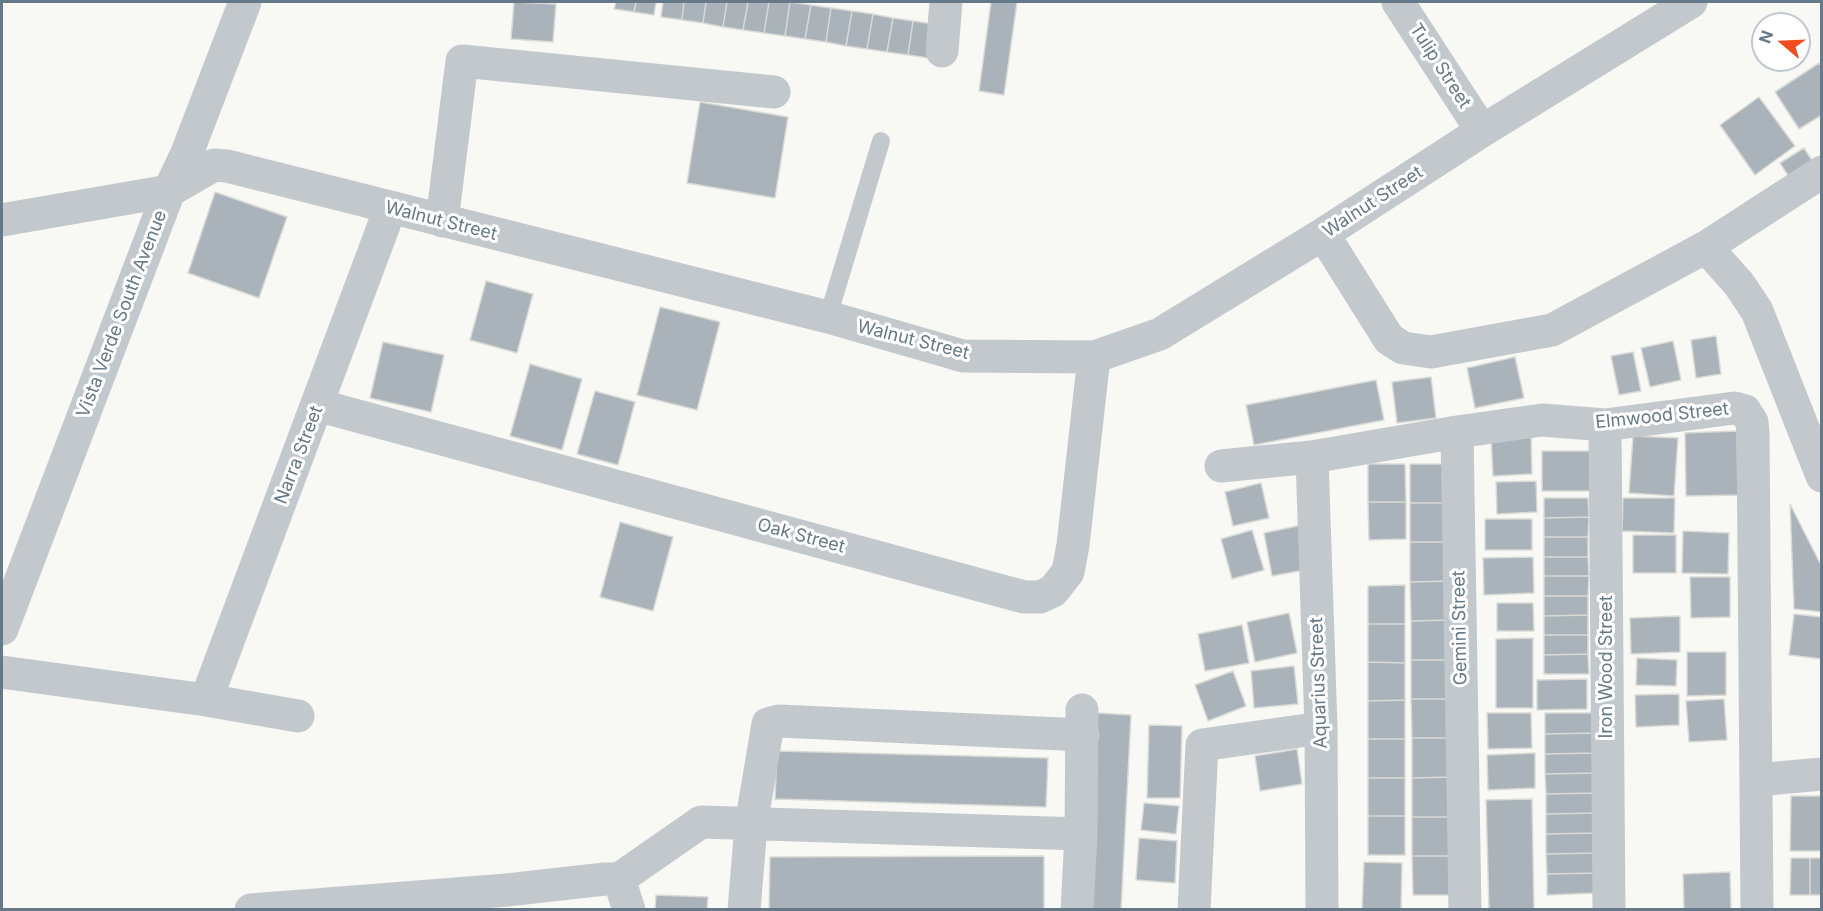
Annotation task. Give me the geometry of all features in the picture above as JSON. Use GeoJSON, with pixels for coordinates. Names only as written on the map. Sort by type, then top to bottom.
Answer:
{"type":"FeatureCollection","features":[{"type":"Feature","properties":{"kind":"street","name":"Vista Verde South Avenue"},"geometry":{"type":"LineString","coordinates":[[2,629],[169,191],[187,153],[245,2]]}},
{"type":"Feature","properties":{"kind":"street"},"geometry":{"type":"LineString","coordinates":[[942,51],[946,2]]}},
{"type":"Feature","properties":{"kind":"street","name":"Tulip Street"},"geometry":{"type":"LineString","coordinates":[[1398,2],[1482,131]]}},
{"type":"Feature","properties":{"kind":"street","name":"Walnut Street"},"geometry":{"type":"LineString","coordinates":[[169,191],[214,165],[227,166],[390,209],[828,317],[963,356],[1094,357],[1160,334],[1691,2]]}},
{"type":"Feature","properties":{"kind":"street"},"geometry":{"type":"LineString","coordinates":[[442,221],[462,61],[774,92]]}},
{"type":"Feature","properties":{"kind":"street"},"geometry":{"type":"LineString","coordinates":[[1323,234],[1389,339],[1403,348],[1431,352],[1552,330],[1706,247],[1821,172]]}},
{"type":"Feature","properties":{"kind":"street"},"geometry":{"type":"LineString","coordinates":[[2,220],[169,191]]}},
{"type":"Feature","properties":{"kind":"street","name":"Narra Street"},"geometry":{"type":"LineString","coordinates":[[206,700],[390,209]]}},
{"type":"Feature","properties":{"kind":"street"},"geometry":{"type":"LineString","coordinates":[[1706,247],[1739,284],[1757,311],[1821,476]]}},
{"type":"Feature","properties":{"kind":"street","name":"Oak Street"},"geometry":{"type":"LineString","coordinates":[[317,405],[1024,597],[1040,597],[1053,591],[1068,572],[1094,357]]}},
{"type":"Feature","properties":{"kind":"street","name":"Elmwood Street"},"geometry":{"type":"LineString","coordinates":[[1457,432],[1542,420],[1605,425],[1722,408],[1745,411],[1752,422],[1753,434],[1756,780]]}},
{"type":"Feature","properties":{"kind":"street","name":"Iron Wood Street"},"geometry":{"type":"LineString","coordinates":[[1605,425],[1609,909]]}},
{"type":"Feature","properties":{"kind":"street"},"geometry":{"type":"LineString","coordinates":[[1221,466],[1312,457],[1457,432]]}},
{"type":"Feature","properties":{"kind":"street","name":"Gemini Street"},"geometry":{"type":"LineString","coordinates":[[1457,432],[1465,909]]}},
{"type":"Feature","properties":{"kind":"street","name":"Aquarius Street"},"geometry":{"type":"LineString","coordinates":[[1312,457],[1321,728],[1322,909]]}},
{"type":"Feature","properties":{"kind":"street"},"geometry":{"type":"LineString","coordinates":[[2,672],[206,700],[298,716]]}},
{"type":"Feature","properties":{"kind":"street"},"geometry":{"type":"LineString","coordinates":[[744,909],[751,825],[767,727],[779,721],[1083,722],[1077,909]]}},
{"type":"Feature","properties":{"kind":"street"},"geometry":{"type":"LineString","coordinates":[[1194,909],[1202,745],[1321,728]]}},
{"type":"Feature","properties":{"kind":"street"},"geometry":{"type":"LineString","coordinates":[[1756,909],[1756,780],[1821,774]]}},
{"type":"Feature","properties":{"kind":"street"},"geometry":{"type":"LineString","coordinates":[[251,909],[506,900],[619,879],[701,822],[1081,834]]}},
{"type":"Feature","properties":{"kind":"street"},"geometry":{"type":"LineString","coordinates":[[619,879],[630,909]]}},
{"type":"Feature","properties":{"kind":"lane"},"geometry":{"type":"LineString","coordinates":[[828,317],[881,141]]}},
{"type":"Feature","properties":{"kind":"building"},"geometry":{"type":"Polygon","coordinates":[[[514,2],[556,4],[553,42],[511,39],[514,2]]]}},
{"type":"Feature","properties":{"kind":"building"},"geometry":{"type":"Polygon","coordinates":[[[616,2],[636,2],[634,12],[614,9],[616,2]]]}},
{"type":"Feature","properties":{"kind":"building"},"geometry":{"type":"Polygon","coordinates":[[[636,2],[656,2],[654,15],[634,12],[636,2]]]}},
{"type":"Feature","properties":{"kind":"building"},"geometry":{"type":"Polygon","coordinates":[[[663,2],[684,2],[682,20],[661,17],[663,2]]]}},
{"type":"Feature","properties":{"kind":"building"},"geometry":{"type":"Polygon","coordinates":[[[684,2],[706,2],[703,23],[682,20],[684,2]]]}},
{"type":"Feature","properties":{"kind":"building"},"geometry":{"type":"Polygon","coordinates":[[[706,2],[727,2],[723,27],[703,23],[706,2]]]}},
{"type":"Feature","properties":{"kind":"building"},"geometry":{"type":"Polygon","coordinates":[[[727,2],[748,2],[743,30],[723,27],[727,2]]]}},
{"type":"Feature","properties":{"kind":"building"},"geometry":{"type":"Polygon","coordinates":[[[748,2],[769,2],[764,33],[743,30],[748,2]]]}},
{"type":"Feature","properties":{"kind":"building"},"geometry":{"type":"Polygon","coordinates":[[[769,2],[790,2],[785,36],[764,33],[769,2]]]}},
{"type":"Feature","properties":{"kind":"building"},"geometry":{"type":"Polygon","coordinates":[[[790,2],[811,5],[805,39],[785,36],[790,2]]]}},
{"type":"Feature","properties":{"kind":"building"},"geometry":{"type":"Polygon","coordinates":[[[991,2],[1017,2],[1004,95],[979,91],[991,2]]]}},
{"type":"Feature","properties":{"kind":"building"},"geometry":{"type":"Polygon","coordinates":[[[811,5],[831,8],[826,42],[805,39],[811,5]]]}},
{"type":"Feature","properties":{"kind":"building"},"geometry":{"type":"Polygon","coordinates":[[[831,8],[852,11],[846,46],[826,42],[831,8]]]}},
{"type":"Feature","properties":{"kind":"building"},"geometry":{"type":"Polygon","coordinates":[[[852,11],[873,14],[867,49],[846,46],[852,11]]]}},
{"type":"Feature","properties":{"kind":"building"},"geometry":{"type":"Polygon","coordinates":[[[873,14],[893,18],[887,52],[867,49],[873,14]]]}},
{"type":"Feature","properties":{"kind":"building"},"geometry":{"type":"Polygon","coordinates":[[[893,18],[913,21],[908,55],[887,52],[893,18]]]}},
{"type":"Feature","properties":{"kind":"building"},"geometry":{"type":"Polygon","coordinates":[[[913,21],[934,24],[929,58],[908,55],[913,21]]]}},
{"type":"Feature","properties":{"kind":"building"},"geometry":{"type":"Polygon","coordinates":[[[1819,63],[1822,67],[1822,115],[1799,129],[1775,92],[1805,72],[1811,72],[1811,68],[1819,63]]]}},
{"type":"Feature","properties":{"kind":"building"},"geometry":{"type":"Polygon","coordinates":[[[1759,97],[1795,146],[1755,175],[1720,125],[1759,97]]]}},
{"type":"Feature","properties":{"kind":"building"},"geometry":{"type":"Polygon","coordinates":[[[700,102],[788,117],[775,198],[687,183],[700,102]]]}},
{"type":"Feature","properties":{"kind":"building"},"geometry":{"type":"Polygon","coordinates":[[[1804,148],[1813,162],[1789,177],[1780,163],[1804,148]]]}},
{"type":"Feature","properties":{"kind":"building"},"geometry":{"type":"Polygon","coordinates":[[[215,192],[287,217],[259,298],[188,273],[215,192]]]}},
{"type":"Feature","properties":{"kind":"building"},"geometry":{"type":"Polygon","coordinates":[[[486,281],[533,294],[517,353],[470,340],[486,281]]]}},
{"type":"Feature","properties":{"kind":"building"},"geometry":{"type":"Polygon","coordinates":[[[660,307],[720,322],[697,410],[637,395],[660,307]]]}},
{"type":"Feature","properties":{"kind":"building"},"geometry":{"type":"Polygon","coordinates":[[[1716,336],[1721,374],[1696,378],[1691,340],[1716,336]]]}},
{"type":"Feature","properties":{"kind":"building"},"geometry":{"type":"Polygon","coordinates":[[[1673,341],[1681,380],[1650,387],[1641,348],[1673,341]]]}},
{"type":"Feature","properties":{"kind":"building"},"geometry":{"type":"Polygon","coordinates":[[[383,342],[444,355],[431,412],[370,398],[383,342]]]}},
{"type":"Feature","properties":{"kind":"building"},"geometry":{"type":"Polygon","coordinates":[[[1633,352],[1641,391],[1619,395],[1611,356],[1633,352]]]}},
{"type":"Feature","properties":{"kind":"building"},"geometry":{"type":"Polygon","coordinates":[[[1515,357],[1524,398],[1475,408],[1467,368],[1515,357]]]}},
{"type":"Feature","properties":{"kind":"building"},"geometry":{"type":"Polygon","coordinates":[[[530,364],[582,379],[562,450],[510,436],[530,364]]]}},
{"type":"Feature","properties":{"kind":"building"},"geometry":{"type":"Polygon","coordinates":[[[1431,377],[1436,418],[1397,423],[1392,382],[1431,377]]]}},
{"type":"Feature","properties":{"kind":"building"},"geometry":{"type":"Polygon","coordinates":[[[1376,380],[1384,420],[1254,445],[1246,405],[1376,380]]]}},
{"type":"Feature","properties":{"kind":"building"},"geometry":{"type":"Polygon","coordinates":[[[595,391],[635,402],[618,465],[577,454],[595,391]]]}},
{"type":"Feature","properties":{"kind":"building"},"geometry":{"type":"Polygon","coordinates":[[[1737,431],[1738,495],[1686,496],[1685,433],[1737,431]]]}},
{"type":"Feature","properties":{"kind":"building"},"geometry":{"type":"Polygon","coordinates":[[[1531,436],[1532,474],[1493,476],[1491,437],[1531,436]]]}},
{"type":"Feature","properties":{"kind":"building"},"geometry":{"type":"Polygon","coordinates":[[[1633,436],[1678,438],[1674,496],[1629,493],[1633,436]]]}},
{"type":"Feature","properties":{"kind":"building"},"geometry":{"type":"Polygon","coordinates":[[[1542,451],[1593,451],[1592,491],[1542,491],[1542,451]]]}},
{"type":"Feature","properties":{"kind":"building"},"geometry":{"type":"Polygon","coordinates":[[[1368,464],[1405,464],[1406,502],[1368,502],[1368,464]]]}},
{"type":"Feature","properties":{"kind":"building"},"geometry":{"type":"Polygon","coordinates":[[[1410,464],[1450,464],[1450,503],[1410,503],[1410,464]]]}},
{"type":"Feature","properties":{"kind":"building"},"geometry":{"type":"Polygon","coordinates":[[[1536,481],[1537,512],[1497,514],[1496,482],[1536,481]]]}},
{"type":"Feature","properties":{"kind":"building"},"geometry":{"type":"Polygon","coordinates":[[[1261,483],[1269,518],[1233,526],[1225,492],[1261,483]]]}},
{"type":"Feature","properties":{"kind":"building"},"geometry":{"type":"Polygon","coordinates":[[[1544,498],[1588,498],[1589,517],[1544,518],[1544,498]]]}},
{"type":"Feature","properties":{"kind":"building"},"geometry":{"type":"Polygon","coordinates":[[[1623,498],[1675,498],[1674,533],[1622,531],[1623,498]]]}},
{"type":"Feature","properties":{"kind":"building"},"geometry":{"type":"Polygon","coordinates":[[[1368,502],[1406,502],[1406,539],[1369,540],[1368,502]]]}},
{"type":"Feature","properties":{"kind":"building"},"geometry":{"type":"Polygon","coordinates":[[[1410,503],[1450,503],[1450,542],[1410,542],[1410,503]]]}},
{"type":"Feature","properties":{"kind":"building"},"geometry":{"type":"Polygon","coordinates":[[[1790,504],[1822,567],[1822,612],[1794,609],[1790,504]]]}},
{"type":"Feature","properties":{"kind":"building"},"geometry":{"type":"Polygon","coordinates":[[[1589,517],[1588,537],[1544,537],[1544,518],[1589,517]]]}},
{"type":"Feature","properties":{"kind":"building"},"geometry":{"type":"Polygon","coordinates":[[[1485,519],[1532,519],[1532,550],[1485,550],[1485,519]]]}},
{"type":"Feature","properties":{"kind":"building"},"geometry":{"type":"Polygon","coordinates":[[[620,522],[673,537],[653,611],[600,597],[620,522]]]}},
{"type":"Feature","properties":{"kind":"building"},"geometry":{"type":"Polygon","coordinates":[[[1302,525],[1310,569],[1272,576],[1264,533],[1302,525]]]}},
{"type":"Feature","properties":{"kind":"building"},"geometry":{"type":"Polygon","coordinates":[[[1252,530],[1264,570],[1232,579],[1221,539],[1252,530]]]}},
{"type":"Feature","properties":{"kind":"building"},"geometry":{"type":"Polygon","coordinates":[[[1683,531],[1729,533],[1728,574],[1682,573],[1683,531]]]}},
{"type":"Feature","properties":{"kind":"building"},"geometry":{"type":"Polygon","coordinates":[[[1633,535],[1676,535],[1676,573],[1633,573],[1633,535]]]}},
{"type":"Feature","properties":{"kind":"building"},"geometry":{"type":"Polygon","coordinates":[[[1544,537],[1588,537],[1588,557],[1544,557],[1544,537]]]}},
{"type":"Feature","properties":{"kind":"building"},"geometry":{"type":"Polygon","coordinates":[[[1410,542],[1450,542],[1451,581],[1410,582],[1410,542]]]}},
{"type":"Feature","properties":{"kind":"building"},"geometry":{"type":"Polygon","coordinates":[[[1533,557],[1534,593],[1484,595],[1483,558],[1533,557]]]}},
{"type":"Feature","properties":{"kind":"building"},"geometry":{"type":"Polygon","coordinates":[[[1544,557],[1588,557],[1589,576],[1544,576],[1544,557]]]}},
{"type":"Feature","properties":{"kind":"building"},"geometry":{"type":"Polygon","coordinates":[[[1544,576],[1589,576],[1588,596],[1544,596],[1544,576]]]}},
{"type":"Feature","properties":{"kind":"building"},"geometry":{"type":"Polygon","coordinates":[[[1690,577],[1730,577],[1730,617],[1691,618],[1690,577]]]}},
{"type":"Feature","properties":{"kind":"building"},"geometry":{"type":"Polygon","coordinates":[[[1451,581],[1451,620],[1411,621],[1410,582],[1451,581]]]}},
{"type":"Feature","properties":{"kind":"building"},"geometry":{"type":"Polygon","coordinates":[[[1405,585],[1405,624],[1368,624],[1368,586],[1405,585]]]}},
{"type":"Feature","properties":{"kind":"building"},"geometry":{"type":"Polygon","coordinates":[[[1544,596],[1588,596],[1588,615],[1544,616],[1544,596]]]}},
{"type":"Feature","properties":{"kind":"building"},"geometry":{"type":"Polygon","coordinates":[[[1497,603],[1533,603],[1534,631],[1497,631],[1497,603]]]}},
{"type":"Feature","properties":{"kind":"building"},"geometry":{"type":"Polygon","coordinates":[[[1289,613],[1297,653],[1255,662],[1247,622],[1289,613]]]}},
{"type":"Feature","properties":{"kind":"building"},"geometry":{"type":"Polygon","coordinates":[[[1794,614],[1822,617],[1822,659],[1789,655],[1794,614]]]}},
{"type":"Feature","properties":{"kind":"building"},"geometry":{"type":"Polygon","coordinates":[[[1588,615],[1588,635],[1544,635],[1544,616],[1588,615]]]}},
{"type":"Feature","properties":{"kind":"building"},"geometry":{"type":"Polygon","coordinates":[[[1680,616],[1680,652],[1631,654],[1630,618],[1680,616]]]}},
{"type":"Feature","properties":{"kind":"building"},"geometry":{"type":"Polygon","coordinates":[[[1451,620],[1451,660],[1411,660],[1411,621],[1451,620]]]}},
{"type":"Feature","properties":{"kind":"building"},"geometry":{"type":"Polygon","coordinates":[[[1368,624],[1405,624],[1405,663],[1368,662],[1368,624]]]}},
{"type":"Feature","properties":{"kind":"building"},"geometry":{"type":"Polygon","coordinates":[[[1242,625],[1249,663],[1205,671],[1198,634],[1242,625]]]}},
{"type":"Feature","properties":{"kind":"building"},"geometry":{"type":"Polygon","coordinates":[[[1544,635],[1588,635],[1588,654],[1544,655],[1544,635]]]}},
{"type":"Feature","properties":{"kind":"building"},"geometry":{"type":"Polygon","coordinates":[[[1533,638],[1533,708],[1496,708],[1496,639],[1533,638]]]}},
{"type":"Feature","properties":{"kind":"building"},"geometry":{"type":"Polygon","coordinates":[[[1687,652],[1726,652],[1726,695],[1687,696],[1687,652]]]}},
{"type":"Feature","properties":{"kind":"building"},"geometry":{"type":"Polygon","coordinates":[[[1588,654],[1589,674],[1544,674],[1544,655],[1588,654]]]}},
{"type":"Feature","properties":{"kind":"building"},"geometry":{"type":"Polygon","coordinates":[[[1637,658],[1677,660],[1676,686],[1636,685],[1637,658]]]}},
{"type":"Feature","properties":{"kind":"building"},"geometry":{"type":"Polygon","coordinates":[[[1411,660],[1451,660],[1451,699],[1411,699],[1411,660]]]}},
{"type":"Feature","properties":{"kind":"building"},"geometry":{"type":"Polygon","coordinates":[[[1368,662],[1405,663],[1405,700],[1368,701],[1368,662]]]}},
{"type":"Feature","properties":{"kind":"building"},"geometry":{"type":"Polygon","coordinates":[[[1294,666],[1298,704],[1254,708],[1251,671],[1294,666]]]}},
{"type":"Feature","properties":{"kind":"building"},"geometry":{"type":"Polygon","coordinates":[[[1233,671],[1246,706],[1208,721],[1195,685],[1233,671]]]}},
{"type":"Feature","properties":{"kind":"building"},"geometry":{"type":"Polygon","coordinates":[[[1587,679],[1587,709],[1537,710],[1537,680],[1587,679]]]}},
{"type":"Feature","properties":{"kind":"building"},"geometry":{"type":"Polygon","coordinates":[[[1679,694],[1679,725],[1636,727],[1635,695],[1679,694]]]}},
{"type":"Feature","properties":{"kind":"building"},"geometry":{"type":"Polygon","coordinates":[[[1411,699],[1451,699],[1452,738],[1412,738],[1411,699]]]}},
{"type":"Feature","properties":{"kind":"building"},"geometry":{"type":"Polygon","coordinates":[[[1724,699],[1727,740],[1689,742],[1686,701],[1724,699]]]}},
{"type":"Feature","properties":{"kind":"building"},"geometry":{"type":"Polygon","coordinates":[[[1405,700],[1405,739],[1368,739],[1368,701],[1405,700]]]}},
{"type":"Feature","properties":{"kind":"building"},"geometry":{"type":"Polygon","coordinates":[[[1097,713],[1131,715],[1121,910],[1088,910],[1097,713]]]}},
{"type":"Feature","properties":{"kind":"building"},"geometry":{"type":"Polygon","coordinates":[[[1487,713],[1531,713],[1532,748],[1488,749],[1487,713]]]}},
{"type":"Feature","properties":{"kind":"building"},"geometry":{"type":"Polygon","coordinates":[[[1545,713],[1595,713],[1595,733],[1545,734],[1545,713]]]}},
{"type":"Feature","properties":{"kind":"building"},"geometry":{"type":"Polygon","coordinates":[[[1149,725],[1182,726],[1180,798],[1147,798],[1149,725]]]}},
{"type":"Feature","properties":{"kind":"building"},"geometry":{"type":"Polygon","coordinates":[[[1595,733],[1596,753],[1545,754],[1545,734],[1595,733]]]}},
{"type":"Feature","properties":{"kind":"building"},"geometry":{"type":"Polygon","coordinates":[[[1412,738],[1452,738],[1452,777],[1412,778],[1412,738]]]}},
{"type":"Feature","properties":{"kind":"building"},"geometry":{"type":"Polygon","coordinates":[[[1368,739],[1405,739],[1405,778],[1368,778],[1368,739]]]}},
{"type":"Feature","properties":{"kind":"building"},"geometry":{"type":"Polygon","coordinates":[[[1297,749],[1302,784],[1260,791],[1255,756],[1297,749]]]}},
{"type":"Feature","properties":{"kind":"building"},"geometry":{"type":"Polygon","coordinates":[[[777,751],[1048,758],[1046,807],[775,799],[777,751]]]}},
{"type":"Feature","properties":{"kind":"building"},"geometry":{"type":"Polygon","coordinates":[[[1535,753],[1535,788],[1488,790],[1487,755],[1535,753]]]}},
{"type":"Feature","properties":{"kind":"building"},"geometry":{"type":"Polygon","coordinates":[[[1596,753],[1596,773],[1545,774],[1545,754],[1596,753]]]}},
{"type":"Feature","properties":{"kind":"building"},"geometry":{"type":"Polygon","coordinates":[[[1596,773],[1596,793],[1546,794],[1545,774],[1596,773]]]}},
{"type":"Feature","properties":{"kind":"building"},"geometry":{"type":"Polygon","coordinates":[[[1452,777],[1452,817],[1412,817],[1412,778],[1452,777]]]}},
{"type":"Feature","properties":{"kind":"building"},"geometry":{"type":"Polygon","coordinates":[[[1368,778],[1405,778],[1405,816],[1368,816],[1368,778]]]}},
{"type":"Feature","properties":{"kind":"building"},"geometry":{"type":"Polygon","coordinates":[[[1596,793],[1597,813],[1546,814],[1546,794],[1596,793]]]}},
{"type":"Feature","properties":{"kind":"building"},"geometry":{"type":"Polygon","coordinates":[[[1791,796],[1822,796],[1822,851],[1790,851],[1791,796]]]}},
{"type":"Feature","properties":{"kind":"building"},"geometry":{"type":"Polygon","coordinates":[[[1532,799],[1534,909],[1489,910],[1486,800],[1532,799]]]}},
{"type":"Feature","properties":{"kind":"building"},"geometry":{"type":"Polygon","coordinates":[[[1144,803],[1179,806],[1176,834],[1141,830],[1144,803]]]}},
{"type":"Feature","properties":{"kind":"building"},"geometry":{"type":"Polygon","coordinates":[[[1597,813],[1597,833],[1546,834],[1546,814],[1597,813]]]}},
{"type":"Feature","properties":{"kind":"building"},"geometry":{"type":"Polygon","coordinates":[[[1368,816],[1405,816],[1405,855],[1368,855],[1368,816]]]}},
{"type":"Feature","properties":{"kind":"building"},"geometry":{"type":"Polygon","coordinates":[[[1412,817],[1452,817],[1453,856],[1412,856],[1412,817]]]}},
{"type":"Feature","properties":{"kind":"building"},"geometry":{"type":"Polygon","coordinates":[[[1597,833],[1597,853],[1546,854],[1546,834],[1597,833]]]}},
{"type":"Feature","properties":{"kind":"building"},"geometry":{"type":"Polygon","coordinates":[[[1139,838],[1177,841],[1175,883],[1136,880],[1139,838]]]}},
{"type":"Feature","properties":{"kind":"building"},"geometry":{"type":"Polygon","coordinates":[[[1597,853],[1597,873],[1547,874],[1546,854],[1597,853]]]}},
{"type":"Feature","properties":{"kind":"building"},"geometry":{"type":"Polygon","coordinates":[[[1044,856],[1044,910],[769,910],[770,857],[1044,856]]]}},
{"type":"Feature","properties":{"kind":"building"},"geometry":{"type":"Polygon","coordinates":[[[1412,856],[1453,856],[1453,895],[1413,895],[1412,856]]]}},
{"type":"Feature","properties":{"kind":"building"},"geometry":{"type":"Polygon","coordinates":[[[1791,858],[1810,858],[1810,895],[1790,895],[1791,858]]]}},
{"type":"Feature","properties":{"kind":"building"},"geometry":{"type":"Polygon","coordinates":[[[1810,858],[1822,858],[1822,895],[1810,895],[1810,858]]]}},
{"type":"Feature","properties":{"kind":"building"},"geometry":{"type":"Polygon","coordinates":[[[1364,862],[1402,863],[1401,910],[1362,910],[1364,862]]]}},
{"type":"Feature","properties":{"kind":"building"},"geometry":{"type":"Polygon","coordinates":[[[1730,872],[1731,909],[1684,910],[1683,874],[1730,872]]]}},
{"type":"Feature","properties":{"kind":"building"},"geometry":{"type":"Polygon","coordinates":[[[1597,873],[1597,893],[1547,895],[1547,874],[1597,873]]]}},
{"type":"Feature","properties":{"kind":"building"},"geometry":{"type":"Polygon","coordinates":[[[656,895],[708,897],[707,910],[655,910],[656,895]]]}}]}
